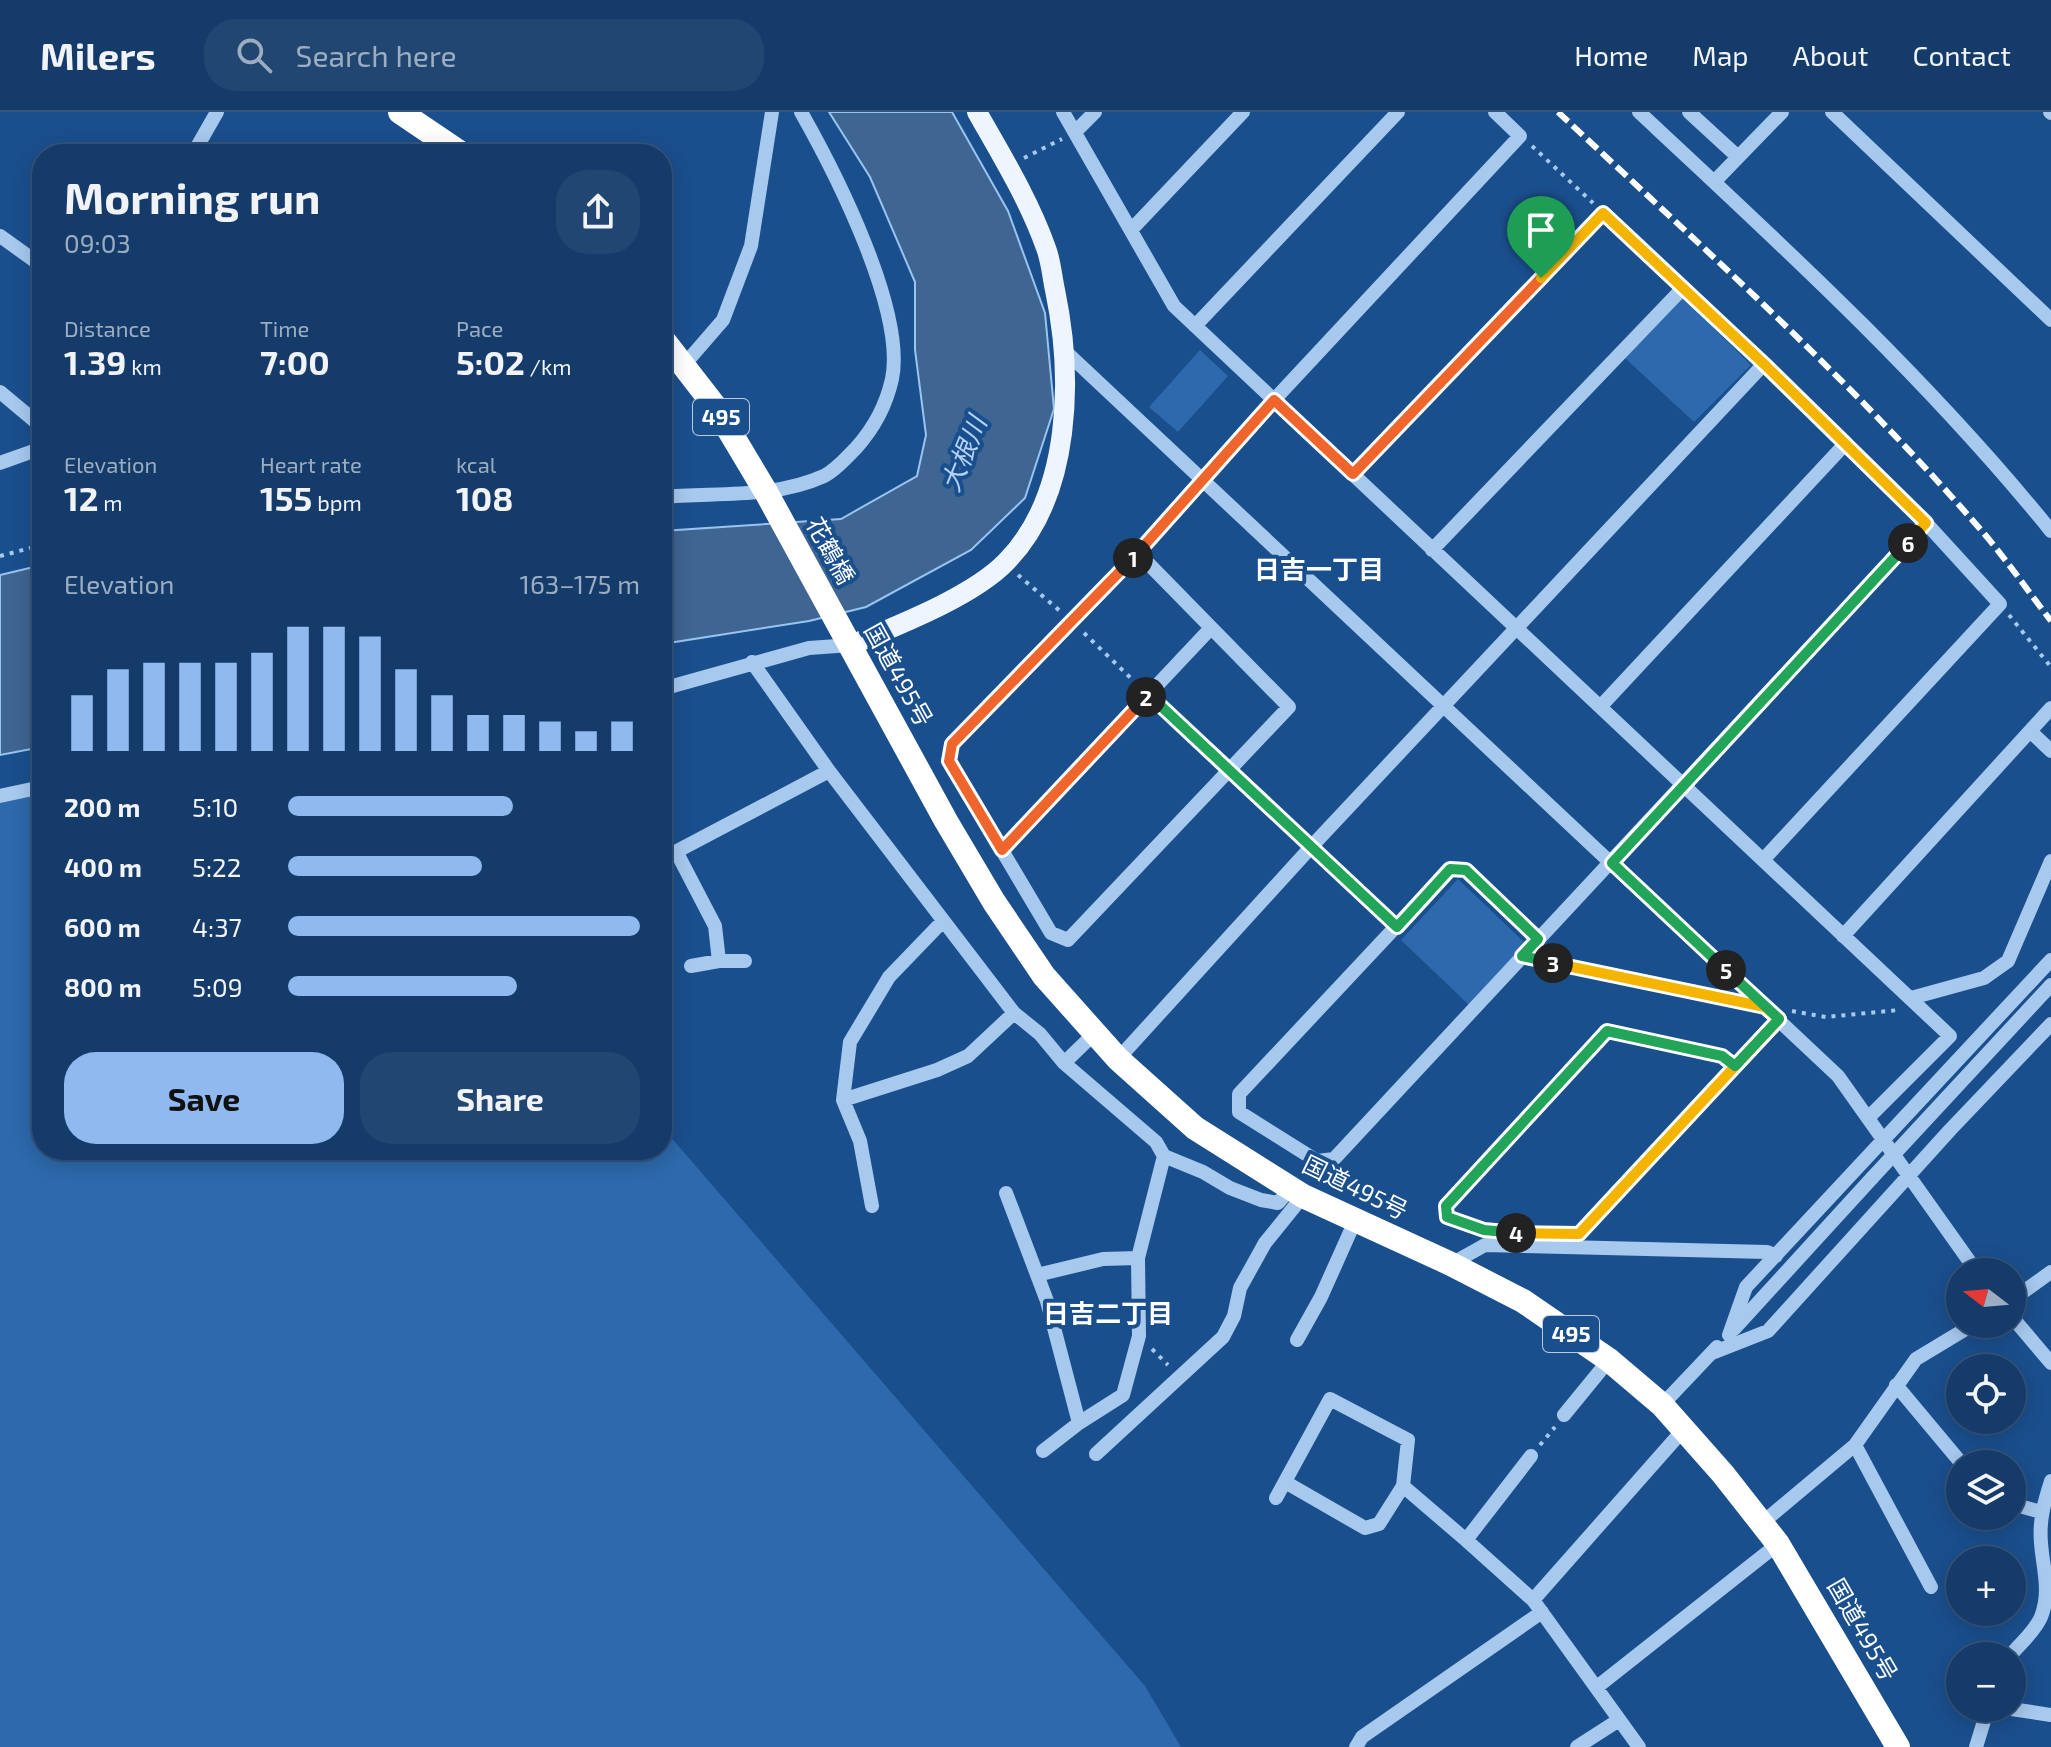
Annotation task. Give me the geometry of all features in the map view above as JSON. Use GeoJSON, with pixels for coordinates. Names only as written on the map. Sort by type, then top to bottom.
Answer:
{"type":"FeatureCollection","features":[{"type":"Feature","properties":{"kind":"highway"},"geometry":{"type":"LineString","coordinates":[[400,112],[447,144]]}},
{"type":"Feature","properties":{"kind":"highway","name":"495"},"geometry":{"type":"LineString","coordinates":[[672,350],[714,405],[768,497]]}},
{"type":"Feature","properties":{"kind":"highway","name":"花鶴橋"},"geometry":{"type":"LineString","coordinates":[[768,497],[845,636]]}},
{"type":"Feature","properties":{"kind":"highway","name":"国道495号"},"geometry":{"type":"LineString","coordinates":[[845,636],[994,902],[1044,976],[1118,1059],[1195,1128],[1296,1193],[1451,1264],[1523,1301],[1609,1360],[1662,1405],[1778,1544],[1898,1747]]}},
{"type":"Feature","properties":{"kind":"main road"},"geometry":{"type":"LineString","coordinates":[[845,636],[924,614],[1005,564],[1036,523],[1059,450],[1065,402],[1065,351],[1047,250],[977,112]]}},
{"type":"Feature","properties":{"kind":"street"},"geometry":{"type":"LineString","coordinates":[[199,144],[217,112]]}},
{"type":"Feature","properties":{"kind":"street"},"geometry":{"type":"LineString","coordinates":[[684,365],[723,320],[751,246],[772,112]]}},
{"type":"Feature","properties":{"kind":"street"},"geometry":{"type":"LineString","coordinates":[[672,497],[768,497],[828,474],[843,462],[874,426],[884,408],[893,376],[888,313],[878,279],[830,163],[801,112]]}},
{"type":"Feature","properties":{"kind":"street"},"geometry":{"type":"LineString","coordinates":[[1063,112],[1174,306],[1950,1036],[1869,1117]]}},
{"type":"Feature","properties":{"kind":"street"},"geometry":{"type":"LineString","coordinates":[[1075,132],[1095,112]]}},
{"type":"Feature","properties":{"kind":"street"},"geometry":{"type":"LineString","coordinates":[[1132,229],[1243,112]]}},
{"type":"Feature","properties":{"kind":"street"},"geometry":{"type":"LineString","coordinates":[[1195,326],[1398,112]]}},
{"type":"Feature","properties":{"kind":"street"},"geometry":{"type":"LineString","coordinates":[[1138,553],[1289,707],[1068,940],[1051,933],[949,761],[952,744],[1138,553],[1274,400],[1520,136],[1495,112]]}},
{"type":"Feature","properties":{"kind":"street"},"geometry":{"type":"LineString","coordinates":[[1639,112],[1858,318],[1932,393],[2051,531]]}},
{"type":"Feature","properties":{"kind":"street"},"geometry":{"type":"LineString","coordinates":[[1689,112],[1738,157]]}},
{"type":"Feature","properties":{"kind":"street"},"geometry":{"type":"LineString","coordinates":[[1714,182],[1782,112]]}},
{"type":"Feature","properties":{"kind":"street"},"geometry":{"type":"LineString","coordinates":[[1832,112],[2051,320]]}},
{"type":"Feature","properties":{"kind":"street"},"geometry":{"type":"LineString","coordinates":[[1353,474],[1603,213],[1683,288],[1432,550]]}},
{"type":"Feature","properties":{"kind":"street"},"geometry":{"type":"LineString","coordinates":[[0,236],[32,259]]}},
{"type":"Feature","properties":{"kind":"street"},"geometry":{"type":"LineString","coordinates":[[1065,351],[1838,1076],[1967,1258]]}},
{"type":"Feature","properties":{"kind":"street"},"geometry":{"type":"LineString","coordinates":[[1118,1059],[1312,846],[1764,364],[1846,443],[1601,706]]}},
{"type":"Feature","properties":{"kind":"street"},"geometry":{"type":"LineString","coordinates":[[0,392],[32,419]]}},
{"type":"Feature","properties":{"kind":"street"},"geometry":{"type":"LineString","coordinates":[[0,463],[32,452]]}},
{"type":"Feature","properties":{"kind":"street"},"geometry":{"type":"LineString","coordinates":[[1538,939],[1466,870],[1450,869],[1239,1094],[1239,1112],[1317,1161],[1334,1159],[1926,523],[2000,604],[1763,860]]}},
{"type":"Feature","properties":{"kind":"street"},"geometry":{"type":"LineString","coordinates":[[1002,850],[1211,628]]}},
{"type":"Feature","properties":{"kind":"street"},"geometry":{"type":"LineString","coordinates":[[672,686],[845,636]]}},
{"type":"Feature","properties":{"kind":"street"},"geometry":{"type":"LineString","coordinates":[[752,662],[942,922],[1014,1013],[1040,1034],[1064,1063],[1156,1142],[1164,1156],[1261,1200],[1278,1203],[1296,1193]]}},
{"type":"Feature","properties":{"kind":"street"},"geometry":{"type":"LineString","coordinates":[[1843,936],[2051,708]]}},
{"type":"Feature","properties":{"kind":"street"},"geometry":{"type":"LineString","coordinates":[[2030,731],[2051,751]]}},
{"type":"Feature","properties":{"kind":"street"},"geometry":{"type":"LineString","coordinates":[[672,855],[829,771]]}},
{"type":"Feature","properties":{"kind":"street"},"geometry":{"type":"LineString","coordinates":[[0,796],[32,789]]}},
{"type":"Feature","properties":{"kind":"street"},"geometry":{"type":"LineString","coordinates":[[677,853],[715,926],[719,961]]}},
{"type":"Feature","properties":{"kind":"street"},"geometry":{"type":"LineString","coordinates":[[1911,998],[1984,978],[2008,961],[2051,861]]}},
{"type":"Feature","properties":{"kind":"street"},"geometry":{"type":"LineString","coordinates":[[872,1206],[860,1141],[843,1100],[850,1042],[889,977],[942,922]]}},
{"type":"Feature","properties":{"kind":"street"},"geometry":{"type":"LineString","coordinates":[[1729,1335],[1746,1287],[2051,960]]}},
{"type":"Feature","properties":{"kind":"street"},"geometry":{"type":"LineString","coordinates":[[691,966],[745,961]]}},
{"type":"Feature","properties":{"kind":"street"},"geometry":{"type":"LineString","coordinates":[[1662,1405],[2051,985]]}},
{"type":"Feature","properties":{"kind":"street"},"geometry":{"type":"LineString","coordinates":[[843,1100],[937,1070],[968,1056],[1014,1013]]}},
{"type":"Feature","properties":{"kind":"street"},"geometry":{"type":"LineString","coordinates":[[1735,1066],[1722,1056],[1607,1031],[1446,1206],[1447,1217],[1484,1230],[1507,1233],[1579,1234],[1779,1019]]}},
{"type":"Feature","properties":{"kind":"street"},"geometry":{"type":"LineString","coordinates":[[1712,1353],[1768,1331],[2051,1024]]}},
{"type":"Feature","properties":{"kind":"street"},"geometry":{"type":"LineString","coordinates":[[1064,1063],[1095,1033]]}},
{"type":"Feature","properties":{"kind":"street"},"geometry":{"type":"LineString","coordinates":[[1043,1451],[1123,1395],[1139,1336],[1138,1258],[1164,1156]]}},
{"type":"Feature","properties":{"kind":"street"},"geometry":{"type":"LineString","coordinates":[[1006,1193],[1047,1301],[1079,1423]]}},
{"type":"Feature","properties":{"kind":"street"},"geometry":{"type":"LineString","coordinates":[[1096,1454],[1223,1337],[1234,1316],[1240,1288],[1296,1193]]}},
{"type":"Feature","properties":{"kind":"street"},"geometry":{"type":"LineString","coordinates":[[1297,1340],[1321,1297],[1355,1221]]}},
{"type":"Feature","properties":{"kind":"street"},"geometry":{"type":"LineString","coordinates":[[1451,1264],[1485,1245],[1767,1252],[1776,1256]]}},
{"type":"Feature","properties":{"kind":"street"},"geometry":{"type":"LineString","coordinates":[[1037,1275],[1103,1259],[1138,1258]]}},
{"type":"Feature","properties":{"kind":"street"},"geometry":{"type":"LineString","coordinates":[[2026,1290],[2051,1272]]}},
{"type":"Feature","properties":{"kind":"street"},"geometry":{"type":"LineString","coordinates":[[2026,1334],[2051,1363]]}},
{"type":"Feature","properties":{"kind":"street"},"geometry":{"type":"LineString","coordinates":[[1762,1523],[1855,1445],[1916,1359],[1951,1338]]}},
{"type":"Feature","properties":{"kind":"street"},"geometry":{"type":"LineString","coordinates":[[1564,1415],[1609,1360]]}},
{"type":"Feature","properties":{"kind":"street"},"geometry":{"type":"LineString","coordinates":[[1896,1385],[1950,1450]]}},
{"type":"Feature","properties":{"kind":"street"},"geometry":{"type":"LineString","coordinates":[[1276,1498],[1330,1399],[1408,1440],[1403,1486],[1379,1524],[1365,1528],[1285,1482]]}},
{"type":"Feature","properties":{"kind":"street"},"geometry":{"type":"LineString","coordinates":[[1356,1747],[1362,1737],[1537,1606],[1684,1429]]}},
{"type":"Feature","properties":{"kind":"street"},"geometry":{"type":"LineString","coordinates":[[1855,1445],[1931,1587]]}},
{"type":"Feature","properties":{"kind":"street"},"geometry":{"type":"LineString","coordinates":[[1466,1540],[1531,1456]]}},
{"type":"Feature","properties":{"kind":"street"},"geometry":{"type":"LineString","coordinates":[[2023,1642],[2042,1616],[2049,1592],[2041,1545],[2041,1512],[2051,1481]]}},
{"type":"Feature","properties":{"kind":"street"},"geometry":{"type":"LineString","coordinates":[[1403,1486],[1537,1606],[1639,1747]]}},
{"type":"Feature","properties":{"kind":"street"},"geometry":{"type":"LineString","coordinates":[[2026,1508],[2041,1512]]}},
{"type":"Feature","properties":{"kind":"street"},"geometry":{"type":"LineString","coordinates":[[1597,1687],[1778,1544]]}},
{"type":"Feature","properties":{"kind":"street"},"geometry":{"type":"LineString","coordinates":[[2026,1711],[2051,1715]]}},
{"type":"Feature","properties":{"kind":"street"},"geometry":{"type":"LineString","coordinates":[[1577,1747],[1619,1720]]}},
{"type":"Feature","properties":{"kind":"street"},"geometry":{"type":"LineString","coordinates":[[1976,1747],[1984,1722]]}},
{"type":"Feature","properties":{"kind":"path"},"geometry":{"type":"LineString","coordinates":[[1007,167],[1075,132]]}},
{"type":"Feature","properties":{"kind":"path"},"geometry":{"type":"LineString","coordinates":[[1520,136],[1603,213]]}},
{"type":"Feature","properties":{"kind":"path"},"geometry":{"type":"LineString","coordinates":[[1683,288],[1764,364]]}},
{"type":"Feature","properties":{"kind":"path"},"geometry":{"type":"LineString","coordinates":[[1846,443],[1926,523]]}},
{"type":"Feature","properties":{"kind":"path"},"geometry":{"type":"LineString","coordinates":[[0,556],[32,548]]}},
{"type":"Feature","properties":{"kind":"path"},"geometry":{"type":"LineString","coordinates":[[1005,564],[1072,621],[1397,927]]}},
{"type":"Feature","properties":{"kind":"path"},"geometry":{"type":"LineString","coordinates":[[2000,604],[2051,667]]}},
{"type":"Feature","properties":{"kind":"path"},"geometry":{"type":"LineString","coordinates":[[1522,956],[1826,1017],[1903,1009],[1911,998]]}},
{"type":"Feature","properties":{"kind":"path"},"geometry":{"type":"LineString","coordinates":[[1139,1336],[1180,1377]]}},
{"type":"Feature","properties":{"kind":"path"},"geometry":{"type":"LineString","coordinates":[[1531,1456],[1564,1415]]}},
{"type":"Feature","properties":{"kind":"shaded area"},"geometry":{"type":"Polygon","coordinates":[[[1682,297],[1751,365],[1694,422],[1625,358],[1682,297]]]}},
{"type":"Feature","properties":{"kind":"shaded area"},"geometry":{"type":"Polygon","coordinates":[[[1200,350],[1228,376],[1178,432],[1149,407],[1200,350]]]}},
{"type":"Feature","properties":{"kind":"shaded area"},"geometry":{"type":"Polygon","coordinates":[[[32,781],[32,1160],[672,1160],[672,1139],[1145,1686],[1181,1747],[0,1747],[0,789],[32,781]]]}},
{"type":"Feature","properties":{"kind":"shaded area"},"geometry":{"type":"Polygon","coordinates":[[[1458,879],[1526,944],[1469,1005],[1401,940],[1458,879]]]}},
{"type":"Feature","properties":{"kind":"water","name":"大根川"},"geometry":{"type":"Polygon","coordinates":[[[829,112],[952,112],[1008,211],[1045,313],[1054,409],[1025,498],[971,550],[866,607],[809,621],[672,642],[672,530],[841,519],[917,476],[926,435],[915,350],[915,282],[870,177],[829,112]]]}},
{"type":"Feature","properties":{"kind":"water"},"geometry":{"type":"Polygon","coordinates":[[[32,567],[32,749],[0,755],[0,575],[32,567]]]}},
{"type":"Feature","properties":{"kind":"railway"},"geometry":{"type":"LineString","coordinates":[[1558,112],[1775,315],[1880,420],[1981,530],[2051,621]]}},
{"type":"Feature","properties":{"kind":"district","name":"日吉一丁目"},"geometry":{"type":"Point","coordinates":[1319,570]}},
{"type":"Feature","properties":{"kind":"district","name":"日吉二丁目"},"geometry":{"type":"Point","coordinates":[1108,1314]}},
{"type":"Feature","properties":{"kind":"route"},"geometry":{"type":"LineString","coordinates":[[1541,278],[1353,474],[1274,400],[1138,553],[952,744],[949,761],[1002,850],[1148,694],[1397,927],[1450,869],[1466,870],[1538,939],[1522,956],[1765,1007],[1779,1019],[1579,1234],[1484,1230],[1447,1217],[1446,1206],[1607,1031],[1722,1056],[1735,1066],[1779,1019],[1612,863],[1926,523],[1764,364],[1603,213],[1541,278]]}}]}
